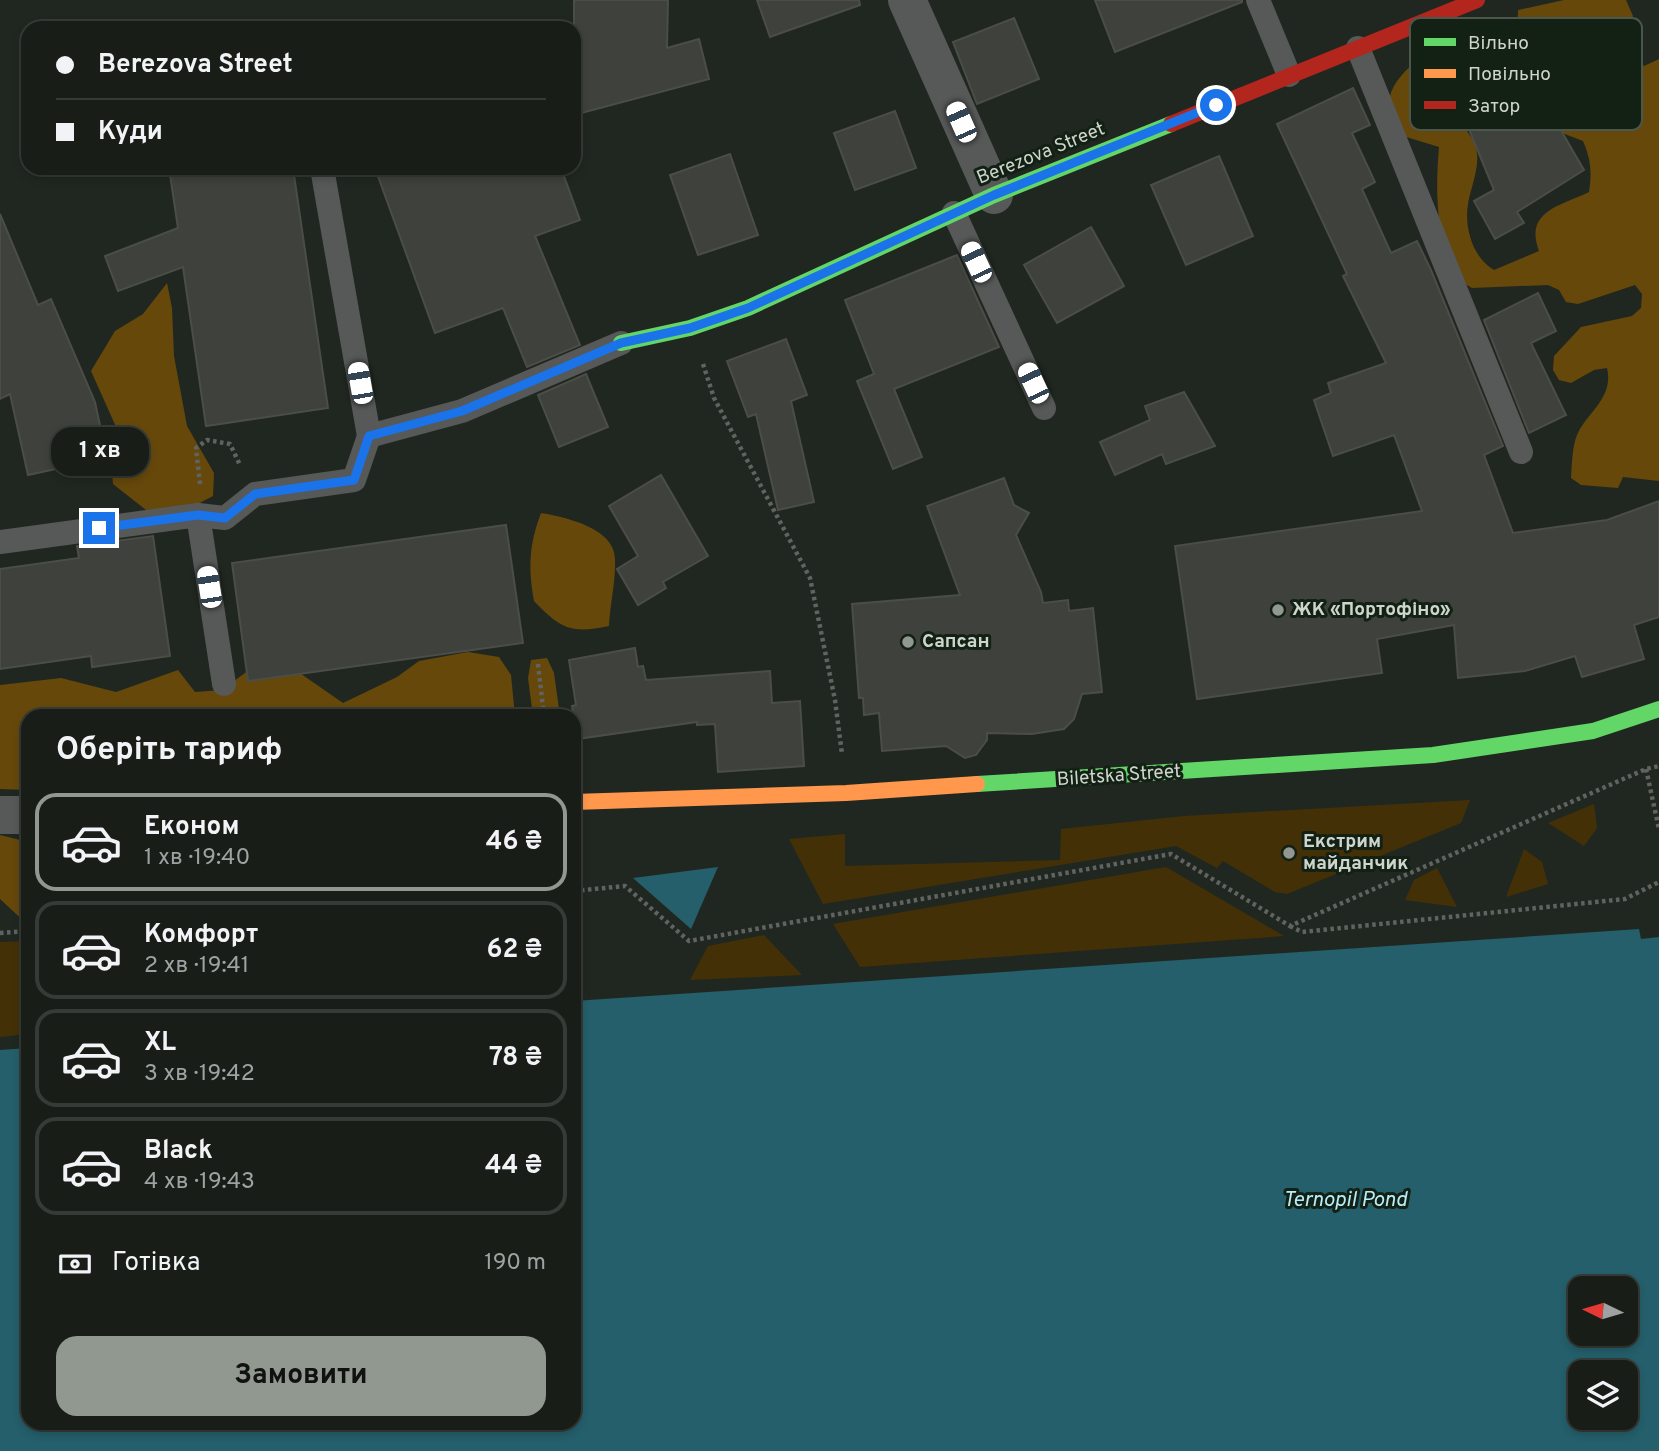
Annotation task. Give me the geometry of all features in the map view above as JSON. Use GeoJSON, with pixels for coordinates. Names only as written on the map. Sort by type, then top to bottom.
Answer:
{"type":"FeatureCollection","features":[{"type":"Feature","properties":{"kind":"street"},"geometry":{"type":"LineString","coordinates":[[907,0],[994,195]]}},
{"type":"Feature","properties":{"kind":"street","name":"Berezova Street"},"geometry":{"type":"LineString","coordinates":[[1432,18],[1477,0]]}},
{"type":"Feature","properties":{"kind":"street","name":"Berezova Street"},"geometry":{"type":"LineString","coordinates":[[621,343],[690,328],[748,308],[994,195],[1410,27]]}},
{"type":"Feature","properties":{"kind":"street","name":"Biletska Street"},"geometry":{"type":"LineString","coordinates":[[581,802],[846,793],[1433,755],[1593,731],[1659,709]]}},
{"type":"Feature","properties":{"kind":"street"},"geometry":{"type":"LineString","coordinates":[[0,815],[21,815]]}},
{"type":"Feature","properties":{"kind":"lane"},"geometry":{"type":"LineString","coordinates":[[1258,0],[1289,75]]}},
{"type":"Feature","properties":{"kind":"lane"},"geometry":{"type":"LineString","coordinates":[[1358,48],[1521,452]]}},
{"type":"Feature","properties":{"kind":"lane"},"geometry":{"type":"LineString","coordinates":[[0,542],[198,515],[225,518],[255,494],[354,480],[369,436],[322,175]]}},
{"type":"Feature","properties":{"kind":"lane"},"geometry":{"type":"LineString","coordinates":[[954,213],[1044,408]]}},
{"type":"Feature","properties":{"kind":"lane"},"geometry":{"type":"LineString","coordinates":[[369,436],[462,411],[621,343]]}},
{"type":"Feature","properties":{"kind":"lane"},"geometry":{"type":"LineString","coordinates":[[198,515],[224,684]]}},
{"type":"Feature","properties":{"kind":"path"},"geometry":{"type":"LineString","coordinates":[[690,328],[715,398],[810,578],[835,700],[846,793]]}},
{"type":"Feature","properties":{"kind":"path"},"geometry":{"type":"LineString","coordinates":[[198,515],[202,496],[196,448],[207,440],[230,444],[255,494]]}},
{"type":"Feature","properties":{"kind":"path"},"geometry":{"type":"LineString","coordinates":[[538,664],[543,709]]}},
{"type":"Feature","properties":{"kind":"path"},"geometry":{"type":"LineString","coordinates":[[1290,926],[1646,769],[1659,766]]}},
{"type":"Feature","properties":{"kind":"path"},"geometry":{"type":"LineString","coordinates":[[1646,769],[1659,829]]}},
{"type":"Feature","properties":{"kind":"path"},"geometry":{"type":"LineString","coordinates":[[581,890],[625,886],[689,941],[1171,854],[1302,932],[1625,899],[1659,882]]}},
{"type":"Feature","properties":{"kind":"path"},"geometry":{"type":"LineString","coordinates":[[0,933],[21,932]]}},
{"type":"Feature","properties":{"kind":"shaded area"},"geometry":{"type":"Polygon","coordinates":[[[1564,0],[1626,0],[1633,16],[1518,18],[1518,10],[1564,0]]]}},
{"type":"Feature","properties":{"kind":"shaded area"},"geometry":{"type":"Polygon","coordinates":[[[1659,59],[1659,481],[1623,477],[1618,488],[1581,485],[1571,478],[1575,440],[1607,388],[1607,368],[1594,370],[1571,383],[1559,380],[1553,370],[1554,356],[1581,327],[1632,316],[1641,308],[1642,294],[1635,285],[1578,304],[1566,302],[1559,290],[1548,285],[1472,288],[1451,276],[1438,212],[1439,147],[1403,136],[1393,117],[1391,93],[1410,67],[1410,130],[1466,130],[1471,137],[1477,152],[1477,167],[1468,204],[1467,223],[1475,250],[1494,270],[1539,251],[1536,227],[1541,218],[1556,206],[1589,192],[1590,166],[1583,141],[1554,130],[1642,130],[1642,63],[1644,66],[1659,59]]]}},
{"type":"Feature","properties":{"kind":"shaded area"},"geometry":{"type":"Polygon","coordinates":[[[167,283],[172,308],[174,356],[187,426],[214,473],[213,496],[188,509],[146,510],[113,484],[117,429],[91,371],[115,331],[143,314],[167,283]]]}},
{"type":"Feature","properties":{"kind":"shaded area"},"geometry":{"type":"Polygon","coordinates":[[[541,513],[587,526],[607,539],[613,548],[615,567],[609,626],[585,629],[567,627],[552,618],[534,601],[531,556],[541,513]]]}},
{"type":"Feature","properties":{"kind":"shaded area"},"geometry":{"type":"Polygon","coordinates":[[[468,652],[499,657],[511,675],[514,709],[21,709],[21,790],[0,789],[0,685],[61,678],[116,692],[178,670],[195,692],[222,690],[249,670],[294,669],[343,703],[397,677],[419,661],[468,652]]]}},
{"type":"Feature","properties":{"kind":"shaded area"},"geometry":{"type":"Polygon","coordinates":[[[547,658],[554,673],[559,709],[532,709],[528,678],[531,660],[547,658]]]}},
{"type":"Feature","properties":{"kind":"shaded area"},"geometry":{"type":"Polygon","coordinates":[[[1470,800],[1461,823],[1287,894],[1275,892],[1223,861],[1217,868],[1176,846],[823,904],[789,839],[845,834],[845,866],[1060,860],[1061,829],[1184,816],[1470,800]]]}},
{"type":"Feature","properties":{"kind":"shaded area"},"geometry":{"type":"Polygon","coordinates":[[[1594,804],[1597,828],[1584,846],[1548,823],[1594,804]]]}},
{"type":"Feature","properties":{"kind":"shaded area"},"geometry":{"type":"Polygon","coordinates":[[[0,835],[21,840],[21,918],[0,899],[0,835]]]}},
{"type":"Feature","properties":{"kind":"shaded area"},"geometry":{"type":"Polygon","coordinates":[[[1524,849],[1542,862],[1548,884],[1506,897],[1524,849]]]}},
{"type":"Feature","properties":{"kind":"shaded area"},"geometry":{"type":"Polygon","coordinates":[[[1166,867],[1284,936],[860,967],[833,924],[1166,867]]]}},
{"type":"Feature","properties":{"kind":"shaded area"},"geometry":{"type":"Polygon","coordinates":[[[1437,868],[1457,907],[1405,900],[1414,880],[1437,868]]]}},
{"type":"Feature","properties":{"kind":"shaded area"},"geometry":{"type":"Polygon","coordinates":[[[764,935],[802,975],[690,980],[708,946],[764,935]]]}},
{"type":"Feature","properties":{"kind":"shaded area"},"geometry":{"type":"Polygon","coordinates":[[[21,941],[21,1035],[0,1037],[0,942],[21,941]]]}},
{"type":"Feature","properties":{"kind":"water"},"geometry":{"type":"Polygon","coordinates":[[[718,867],[691,929],[633,878],[718,867]]]}},
{"type":"Feature","properties":{"kind":"water","name":"Ternopil Pond"},"geometry":{"type":"Polygon","coordinates":[[[1639,929],[1641,939],[1659,937],[1659,1451],[0,1451],[0,1050],[21,1048],[21,1430],[581,1430],[581,1001],[1639,929]]]}},
{"type":"Feature","properties":{"kind":"building"},"geometry":{"type":"Polygon","coordinates":[[[574,0],[668,0],[667,48],[699,39],[709,79],[581,113],[581,21],[574,21],[574,0]]]}},
{"type":"Feature","properties":{"kind":"building"},"geometry":{"type":"Polygon","coordinates":[[[757,0],[859,0],[860,5],[770,37],[757,0]]]}},
{"type":"Feature","properties":{"kind":"building"},"geometry":{"type":"Polygon","coordinates":[[[1095,0],[1242,0],[1242,2],[1115,52],[1095,0]]]}},
{"type":"Feature","properties":{"kind":"building"},"geometry":{"type":"Polygon","coordinates":[[[1014,18],[1039,79],[977,104],[953,42],[1014,18]]]}},
{"type":"Feature","properties":{"kind":"building"},"geometry":{"type":"Polygon","coordinates":[[[1353,88],[1370,125],[1352,133],[1375,182],[1362,189],[1391,253],[1417,241],[1431,270],[1503,446],[1484,455],[1513,533],[1607,520],[1659,501],[1659,617],[1634,625],[1644,659],[1582,677],[1575,656],[1525,671],[1458,678],[1454,625],[1377,639],[1382,673],[1197,699],[1175,546],[1422,511],[1394,435],[1333,456],[1314,400],[1331,393],[1328,383],[1386,363],[1343,276],[1347,274],[1277,124],[1353,88]]]}},
{"type":"Feature","properties":{"kind":"building"},"geometry":{"type":"Polygon","coordinates":[[[895,111],[916,168],[855,190],[834,133],[895,111]]]}},
{"type":"Feature","properties":{"kind":"building"},"geometry":{"type":"Polygon","coordinates":[[[1469,130],[1561,130],[1584,170],[1517,212],[1524,223],[1495,239],[1474,201],[1494,190],[1469,130]]]}},
{"type":"Feature","properties":{"kind":"building"},"geometry":{"type":"Polygon","coordinates":[[[730,154],[758,235],[698,255],[670,175],[730,154]]]}},
{"type":"Feature","properties":{"kind":"building"},"geometry":{"type":"Polygon","coordinates":[[[1219,156],[1253,236],[1186,265],[1151,185],[1219,156]]]}},
{"type":"Feature","properties":{"kind":"building"},"geometry":{"type":"Polygon","coordinates":[[[170,175],[294,175],[328,408],[206,426],[183,267],[118,291],[105,256],[178,228],[170,175]]]}},
{"type":"Feature","properties":{"kind":"building"},"geometry":{"type":"Polygon","coordinates":[[[378,175],[564,175],[580,220],[535,236],[580,345],[527,367],[503,308],[435,333],[378,175]]]}},
{"type":"Feature","properties":{"kind":"building"},"geometry":{"type":"Polygon","coordinates":[[[0,214],[38,305],[51,299],[95,402],[107,458],[28,475],[10,394],[0,399],[0,214]]]}},
{"type":"Feature","properties":{"kind":"building"},"geometry":{"type":"Polygon","coordinates":[[[1091,227],[1124,286],[1057,323],[1024,265],[1091,227]]]}},
{"type":"Feature","properties":{"kind":"building"},"geometry":{"type":"Polygon","coordinates":[[[957,255],[999,347],[894,389],[922,457],[893,469],[857,381],[874,374],[845,300],[957,255]]]}},
{"type":"Feature","properties":{"kind":"building"},"geometry":{"type":"Polygon","coordinates":[[[1538,293],[1556,331],[1531,343],[1566,415],[1529,433],[1484,320],[1538,293]]]}},
{"type":"Feature","properties":{"kind":"building"},"geometry":{"type":"Polygon","coordinates":[[[786,339],[807,395],[791,401],[814,502],[778,510],[756,414],[748,417],[727,361],[786,339]]]}},
{"type":"Feature","properties":{"kind":"building"},"geometry":{"type":"Polygon","coordinates":[[[586,374],[608,427],[559,447],[538,395],[586,374]]]}},
{"type":"Feature","properties":{"kind":"building"},"geometry":{"type":"Polygon","coordinates":[[[1184,392],[1215,446],[1166,464],[1162,454],[1115,475],[1100,442],[1150,420],[1145,406],[1184,392]]]}},
{"type":"Feature","properties":{"kind":"building"},"geometry":{"type":"Polygon","coordinates":[[[661,475],[708,556],[663,582],[666,588],[638,605],[617,569],[638,556],[609,506],[661,475]]]}},
{"type":"Feature","properties":{"kind":"building"},"geometry":{"type":"Polygon","coordinates":[[[1004,478],[1014,505],[1029,513],[1016,535],[1041,592],[1043,603],[1068,600],[1069,611],[1093,608],[1102,692],[1082,694],[1074,719],[1064,729],[1032,734],[987,733],[987,740],[976,755],[965,758],[946,746],[882,751],[879,713],[864,715],[863,698],[859,698],[852,604],[960,595],[927,506],[1004,478]]]}},
{"type":"Feature","properties":{"kind":"building"},"geometry":{"type":"Polygon","coordinates":[[[506,525],[523,643],[248,681],[232,563],[506,525]]]}},
{"type":"Feature","properties":{"kind":"building"},"geometry":{"type":"Polygon","coordinates":[[[153,536],[170,656],[92,667],[91,656],[0,669],[0,569],[79,558],[77,546],[153,536]]]}},
{"type":"Feature","properties":{"kind":"building"},"geometry":{"type":"Polygon","coordinates":[[[635,648],[638,667],[643,666],[646,680],[770,671],[772,703],[800,701],[804,766],[718,772],[715,724],[697,725],[697,722],[581,738],[581,709],[572,709],[572,706],[576,705],[569,660],[635,648]]]}},
{"type":"Feature","properties":{"kind":"traffic: fast"},"geometry":{"type":"LineString","coordinates":[[621,343],[690,328],[748,308],[994,195],[1171,124]]}},
{"type":"Feature","properties":{"kind":"traffic: fast"},"geometry":{"type":"LineString","coordinates":[[977,784],[1433,755],[1593,731],[1659,709]]}},
{"type":"Feature","properties":{"kind":"traffic: slow"},"geometry":{"type":"LineString","coordinates":[[581,802],[846,793],[977,784]]}},
{"type":"Feature","properties":{"kind":"traffic: jam"},"geometry":{"type":"LineString","coordinates":[[1433,18],[1477,0]]}},
{"type":"Feature","properties":{"kind":"traffic: jam"},"geometry":{"type":"LineString","coordinates":[[1171,124],[1410,27]]}},
{"type":"Feature","properties":{"kind":"place","name":"ЖК «Портофіно»"},"geometry":{"type":"Point","coordinates":[1278,610]}},
{"type":"Feature","properties":{"kind":"place","name":"Сапсан"},"geometry":{"type":"Point","coordinates":[908,642]}},
{"type":"Feature","properties":{"kind":"place","name":"Екстрим майданчик"},"geometry":{"type":"Point","coordinates":[1289,853]}},
{"type":"Feature","properties":{"kind":"route"},"geometry":{"type":"LineString","coordinates":[[99,528],[198,515],[225,518],[255,494],[354,480],[369,436],[462,411],[621,343],[690,328],[748,308],[994,195],[1216,105]]}}]}
